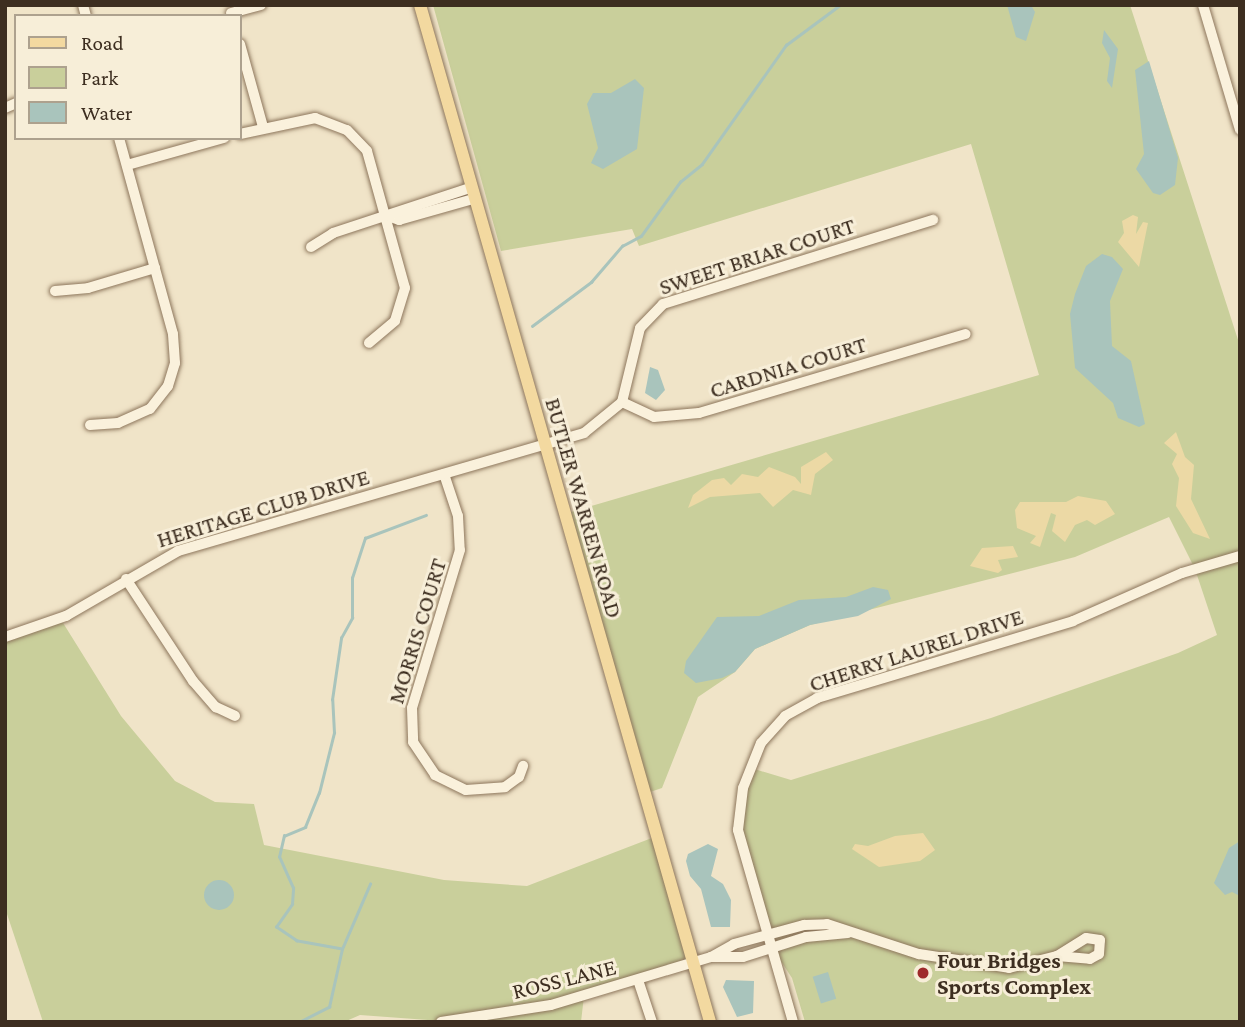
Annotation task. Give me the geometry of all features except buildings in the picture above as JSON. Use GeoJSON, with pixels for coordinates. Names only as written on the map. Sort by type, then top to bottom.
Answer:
{"type":"FeatureCollection","features":[{"type":"Feature","properties":{"kind":"main road","name":"BUTLER WARREN ROAD"},"geometry":{"type":"LineString","coordinates":[[420,5],[471,193],[710,1022]]}},
{"type":"Feature","properties":{"kind":"street"},"geometry":{"type":"LineString","coordinates":[[231,11],[261,5]]}},
{"type":"Feature","properties":{"kind":"street"},"geometry":{"type":"LineString","coordinates":[[1203,5],[1240,130]]}},
{"type":"Feature","properties":{"kind":"street"},"geometry":{"type":"LineString","coordinates":[[242,51],[263,127]]}},
{"type":"Feature","properties":{"kind":"street"},"geometry":{"type":"LineString","coordinates":[[242,133],[315,118],[352,134],[370,156],[403,271],[404,300],[395,321],[369,344]]}},
{"type":"Feature","properties":{"kind":"street"},"geometry":{"type":"LineString","coordinates":[[90,425],[118,423],[145,413],[168,386],[176,351],[120,140]]}},
{"type":"Feature","properties":{"kind":"street"},"geometry":{"type":"LineString","coordinates":[[127,165],[217,140]]}},
{"type":"Feature","properties":{"kind":"street"},"geometry":{"type":"LineString","coordinates":[[311,247],[333,233],[471,193]]}},
{"type":"Feature","properties":{"kind":"street","name":"SWEET BRIAR COURT"},"geometry":{"type":"LineString","coordinates":[[622,402],[640,328],[663,304],[933,220]]}},
{"type":"Feature","properties":{"kind":"street"},"geometry":{"type":"LineString","coordinates":[[55,290],[88,288],[155,268]]}},
{"type":"Feature","properties":{"kind":"street","name":"CARDNIA COURT"},"geometry":{"type":"LineString","coordinates":[[622,402],[654,417],[688,415],[966,334]]}},
{"type":"Feature","properties":{"kind":"street"},"geometry":{"type":"LineString","coordinates":[[544,446],[584,433],[622,402]]}},
{"type":"Feature","properties":{"kind":"street","name":"HERITAGE CLUB DRIVE"},"geometry":{"type":"LineString","coordinates":[[5,637],[66,616],[126,579],[199,544],[544,446]]}},
{"type":"Feature","properties":{"kind":"street","name":"MORRIS COURT"},"geometry":{"type":"LineString","coordinates":[[444,474],[458,516],[460,550],[412,708],[413,742],[435,775],[466,790],[505,787],[519,777],[523,766]]}},
{"type":"Feature","properties":{"kind":"street","name":"CHERRY LAUREL DRIVE"},"geometry":{"type":"LineString","coordinates":[[793,1022],[738,830],[743,788],[761,743],[785,716],[817,698],[1073,621],[1182,573],[1240,556]]}},
{"type":"Feature","properties":{"kind":"street"},"geometry":{"type":"LineString","coordinates":[[126,579],[193,681],[216,707],[235,716]]}},
{"type":"Feature","properties":{"kind":"street"},"geometry":{"type":"LineString","coordinates":[[711,957],[720,949],[768,934],[827,924],[919,954],[971,965],[1009,968],[1057,956]]}},
{"type":"Feature","properties":{"kind":"street"},"geometry":{"type":"LineString","coordinates":[[711,957],[743,957],[771,946],[855,932]]}},
{"type":"Feature","properties":{"kind":"street","name":"ROSS LANE"},"geometry":{"type":"LineString","coordinates":[[441,1022],[551,1005],[711,957]]}},
{"type":"Feature","properties":{"kind":"street"},"geometry":{"type":"LineString","coordinates":[[638,980],[652,1022]]}},
{"type":"Feature","properties":{"kind":"green space"},"geometry":{"type":"Polygon","coordinates":[[[433,5],[1130,5],[1240,346],[1240,1022],[805,1022],[792,978],[771,946],[738,830],[751,768],[791,780],[991,718],[1178,653],[1217,635],[1195,569],[1169,517],[1075,557],[810,625],[755,649],[735,672],[698,697],[662,788],[644,794],[564,514],[1039,375],[971,144],[639,246],[632,229],[501,251],[433,5]]]}},
{"type":"Feature","properties":{"kind":"green space"},"geometry":{"type":"Polygon","coordinates":[[[60,618],[121,716],[175,781],[215,802],[254,804],[264,845],[444,880],[527,886],[657,836],[694,963],[584,996],[581,1022],[455,1022],[360,1015],[344,1022],[43,1022],[5,908],[5,637],[60,618]]]}},
{"type":"Feature","properties":{"kind":"sand"},"geometry":{"type":"Polygon","coordinates":[[[1133,215],[1138,217],[1136,234],[1143,222],[1148,223],[1139,267],[1118,242],[1124,233],[1122,221],[1133,215]]]}},
{"type":"Feature","properties":{"kind":"sand"},"geometry":{"type":"Polygon","coordinates":[[[1176,432],[1185,457],[1194,465],[1191,499],[1210,539],[1193,533],[1176,506],[1179,478],[1172,464],[1177,454],[1164,443],[1176,432]]]}},
{"type":"Feature","properties":{"kind":"sand"},"geometry":{"type":"Polygon","coordinates":[[[826,452],[833,460],[815,474],[811,495],[793,490],[773,507],[760,493],[710,497],[688,508],[693,495],[712,480],[724,478],[731,485],[742,474],[758,477],[769,467],[795,477],[801,484],[801,467],[826,452]]]}},
{"type":"Feature","properties":{"kind":"sand"},"geometry":{"type":"Polygon","coordinates":[[[1078,496],[1106,501],[1115,514],[1095,525],[1087,520],[1075,525],[1065,542],[1052,531],[1056,515],[1051,513],[1040,547],[1030,543],[1036,536],[1017,528],[1015,510],[1020,502],[1066,502],[1078,496]]]}},
{"type":"Feature","properties":{"kind":"sand"},"geometry":{"type":"Polygon","coordinates":[[[1013,546],[1018,557],[998,560],[1002,570],[998,573],[970,566],[982,548],[1013,546]]]}},
{"type":"Feature","properties":{"kind":"sand"},"geometry":{"type":"Polygon","coordinates":[[[923,833],[935,850],[920,861],[879,867],[852,849],[855,844],[868,846],[895,836],[923,833]]]}},
{"type":"Feature","properties":{"kind":"water"},"geometry":{"type":"Polygon","coordinates":[[[1007,5],[1031,5],[1035,12],[1026,41],[1016,37],[1007,5]]]}},
{"type":"Feature","properties":{"kind":"water"},"geometry":{"type":"Polygon","coordinates":[[[1104,30],[1118,49],[1112,88],[1107,81],[1110,58],[1102,43],[1104,30]]]}},
{"type":"Feature","properties":{"kind":"water"},"geometry":{"type":"Polygon","coordinates":[[[1149,61],[1178,158],[1175,185],[1160,195],[1153,193],[1136,169],[1144,154],[1135,70],[1149,61]]]}},
{"type":"Feature","properties":{"kind":"water"},"geometry":{"type":"Polygon","coordinates":[[[635,79],[644,88],[637,149],[603,169],[591,163],[598,148],[587,104],[593,93],[611,93],[635,79]]]}},
{"type":"Feature","properties":{"kind":"water"},"geometry":{"type":"Polygon","coordinates":[[[1102,254],[1112,257],[1123,269],[1110,301],[1112,346],[1131,361],[1145,424],[1139,427],[1118,418],[1113,403],[1075,368],[1070,314],[1086,266],[1102,254]]]}},
{"type":"Feature","properties":{"kind":"water"},"geometry":{"type":"Polygon","coordinates":[[[650,367],[658,370],[665,390],[656,400],[645,393],[650,367]]]}},
{"type":"Feature","properties":{"kind":"water"},"geometry":{"type":"Polygon","coordinates":[[[873,587],[888,590],[891,599],[858,616],[810,625],[755,649],[735,672],[722,678],[696,683],[684,673],[686,661],[717,617],[759,616],[799,600],[846,597],[873,587]]]}},
{"type":"Feature","properties":{"kind":"water"},"geometry":{"type":"Polygon","coordinates":[[[1240,841],[1240,896],[1232,892],[1225,895],[1214,883],[1229,848],[1240,841]]]}},
{"type":"Feature","properties":{"kind":"water"},"geometry":{"type":"Polygon","coordinates":[[[708,844],[718,849],[711,876],[723,884],[731,900],[730,927],[711,927],[701,889],[690,876],[686,861],[688,854],[708,844]]]}},
{"type":"Feature","properties":{"kind":"water"},"geometry":{"type":"Polygon","coordinates":[[[219,880],[225,881],[233,889],[233,901],[225,909],[219,910],[213,909],[205,901],[204,895],[205,889],[213,881],[219,880]]]}},
{"type":"Feature","properties":{"kind":"water"},"geometry":{"type":"Polygon","coordinates":[[[828,972],[836,999],[821,1003],[813,977],[828,972]]]}},
{"type":"Feature","properties":{"kind":"water"},"geometry":{"type":"Polygon","coordinates":[[[726,980],[754,981],[753,1013],[737,1017],[723,987],[726,980]]]}},
{"type":"Feature","properties":{"kind":"waterway"},"geometry":{"type":"LineString","coordinates":[[532,326],[591,282],[622,246],[641,236],[680,182],[702,164],[786,45],[840,5]]}},
{"type":"Feature","properties":{"kind":"waterway"},"geometry":{"type":"LineString","coordinates":[[342,949],[297,941],[276,927],[292,904],[293,888],[279,857],[284,836],[305,827],[319,793],[334,733],[332,700],[341,638],[352,618],[352,578],[365,538],[426,515]]}},
{"type":"Feature","properties":{"kind":"waterway"},"geometry":{"type":"LineString","coordinates":[[299,1022],[329,1007],[342,949],[370,884]]}},
{"type":"Feature","properties":{"kind":"place","name":"Four Bridges Sports Complex"},"geometry":{"type":"Point","coordinates":[923,973]}}]}
